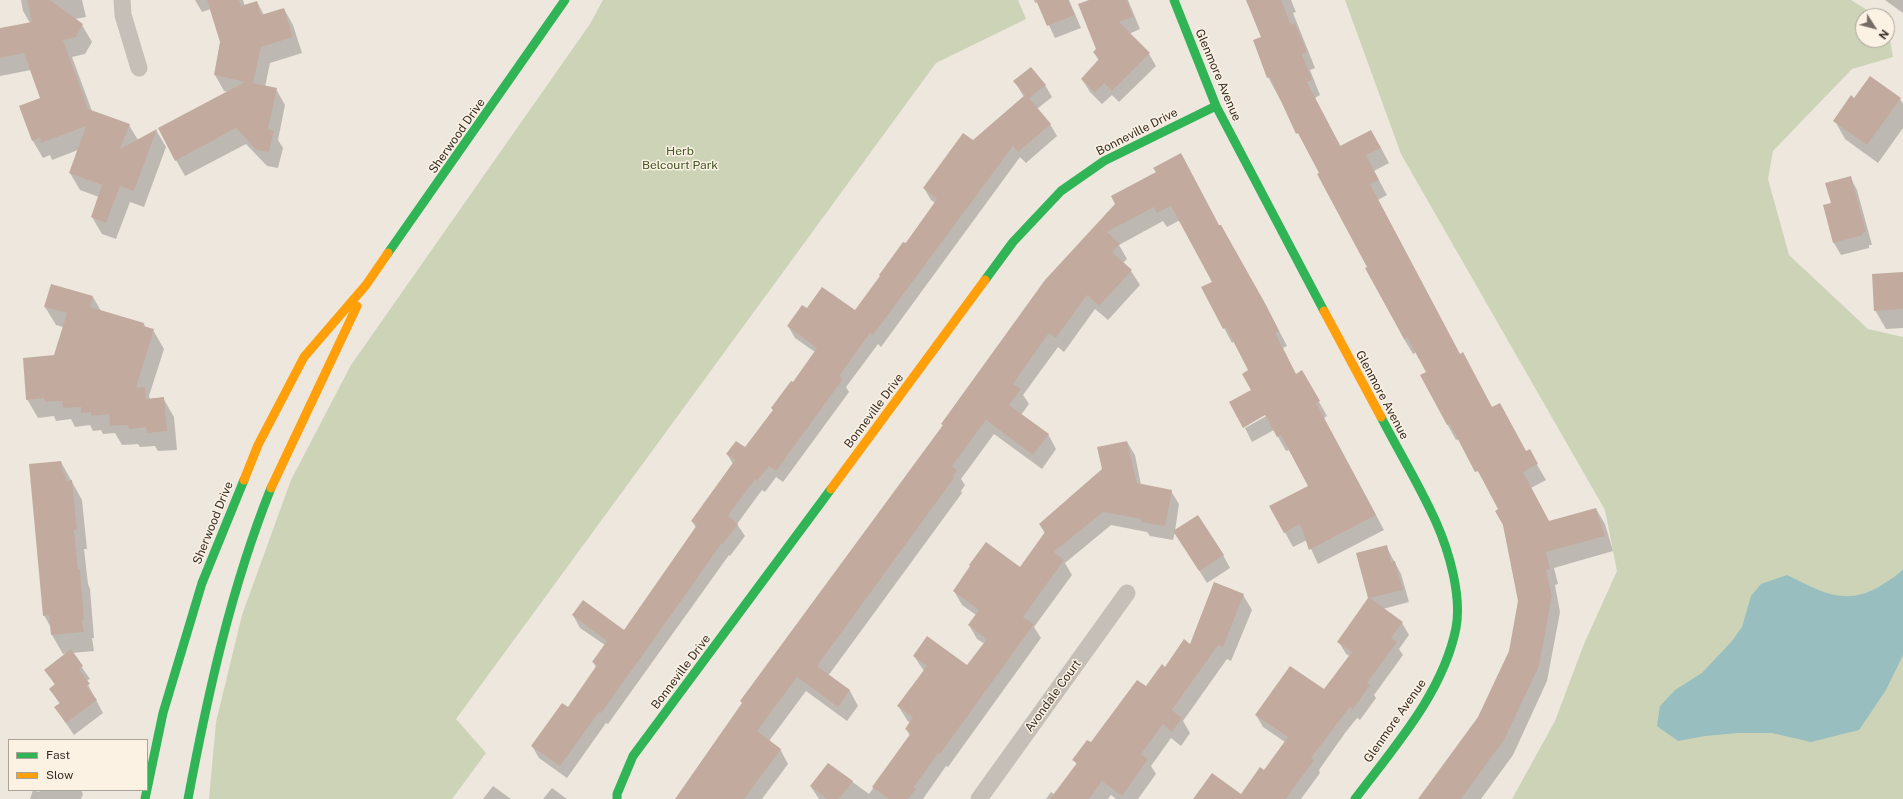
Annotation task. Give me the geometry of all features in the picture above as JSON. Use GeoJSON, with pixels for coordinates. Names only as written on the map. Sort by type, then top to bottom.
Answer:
{"type":"FeatureCollection","features":[{"type":"Feature","properties":{"kind":"street"},"geometry":{"type":"LineString","coordinates":[[122,0],[123,15],[139,68]]}},
{"type":"Feature","properties":{"kind":"street","name":"Sherwood Drive"},"geometry":{"type":"LineString","coordinates":[[148,785],[163,714],[202,583],[258,445],[304,357],[366,285],[566,0]]}},
{"type":"Feature","properties":{"kind":"street","name":"Glenmore Avenue"},"geometry":{"type":"LineString","coordinates":[[1174,0],[1216,106],[1436,522],[1450,564],[1457,602],[1453,642],[1439,678],[1406,730],[1355,799]]}},
{"type":"Feature","properties":{"kind":"street","name":"Bonneville Drive"},"geometry":{"type":"LineString","coordinates":[[618,799],[617,794],[633,756],[1013,242],[1061,192],[1104,161],[1216,106]]}},
{"type":"Feature","properties":{"kind":"street","name":"Sherwood Drive"},"geometry":{"type":"LineString","coordinates":[[188,799],[204,715],[230,606],[264,507],[366,285]]}},
{"type":"Feature","properties":{"kind":"street","name":"Avondale Court"},"geometry":{"type":"LineString","coordinates":[[979,799],[1127,593]]}},
{"type":"Feature","properties":{"kind":"green space","name":"Herb Belcourt Park"},"geometry":{"type":"Polygon","coordinates":[[[603,0],[1018,0],[1026,19],[936,63],[456,719],[486,753],[452,799],[209,799],[216,722],[242,615],[291,480],[351,365],[590,24],[603,0]]]}},
{"type":"Feature","properties":{"kind":"green space"},"geometry":{"type":"Polygon","coordinates":[[[1345,0],[1851,0],[1864,8],[1855,8],[1855,48],[1891,48],[1893,57],[1852,69],[1773,151],[1768,179],[1789,255],[1868,329],[1903,337],[1903,799],[1512,799],[1555,721],[1584,644],[1617,571],[1605,510],[1401,154],[1345,0]]]}},
{"type":"Feature","properties":{"kind":"water"},"geometry":{"type":"Polygon","coordinates":[[[1903,569],[1903,655],[1886,690],[1859,730],[1811,742],[1772,733],[1737,733],[1705,736],[1678,741],[1657,726],[1660,706],[1675,690],[1702,673],[1732,641],[1742,627],[1751,596],[1761,584],[1787,575],[1824,592],[1847,596],[1859,595],[1872,591],[1903,569]]]}},
{"type":"Feature","properties":{"kind":"building"},"geometry":{"type":"Polygon","coordinates":[[[27,0],[50,0],[83,24],[76,37],[63,40],[88,109],[130,124],[120,149],[157,129],[134,191],[120,186],[106,223],[91,217],[102,185],[69,173],[86,126],[41,143],[40,138],[32,141],[19,106],[40,98],[24,53],[0,58],[0,28],[32,22],[27,0]]]}},
{"type":"Feature","properties":{"kind":"building"},"geometry":{"type":"Polygon","coordinates":[[[207,0],[239,0],[241,6],[257,1],[261,15],[284,8],[293,37],[261,47],[253,83],[277,88],[268,129],[274,131],[269,152],[257,150],[236,128],[175,161],[158,128],[245,82],[214,75],[220,42],[207,0]]]}},
{"type":"Feature","properties":{"kind":"building"},"geometry":{"type":"Polygon","coordinates":[[[1036,0],[1068,0],[1075,15],[1047,26],[1036,0]]]}},
{"type":"Feature","properties":{"kind":"building"},"geometry":{"type":"Polygon","coordinates":[[[1089,0],[1127,0],[1133,17],[1119,22],[1150,53],[1112,91],[1104,83],[1095,93],[1081,79],[1099,59],[1093,52],[1096,49],[1078,4],[1089,0]]]}},
{"type":"Feature","properties":{"kind":"building"},"geometry":{"type":"Polygon","coordinates":[[[1246,0],[1281,0],[1291,25],[1295,23],[1307,52],[1302,54],[1312,80],[1307,82],[1340,146],[1371,130],[1381,148],[1366,155],[1379,180],[1370,184],[1460,354],[1463,352],[1492,407],[1500,403],[1526,451],[1530,449],[1538,464],[1523,472],[1549,521],[1596,508],[1605,536],[1546,552],[1550,569],[1546,570],[1552,596],[1539,666],[1504,740],[1461,799],[1418,799],[1478,717],[1509,651],[1518,601],[1503,525],[1495,511],[1498,509],[1478,471],[1475,472],[1450,424],[1447,425],[1420,375],[1426,372],[1407,337],[1404,339],[1365,268],[1367,267],[1317,174],[1319,173],[1298,133],[1296,134],[1270,77],[1267,78],[1253,40],[1261,37],[1246,0]]]}},
{"type":"Feature","properties":{"kind":"building"},"geometry":{"type":"Polygon","coordinates":[[[1031,67],[1046,85],[1029,98],[1051,124],[1018,152],[1013,146],[873,335],[870,333],[839,376],[843,379],[776,471],[769,466],[757,481],[755,479],[728,516],[738,524],[723,544],[722,543],[601,713],[599,712],[560,766],[531,746],[562,703],[568,707],[597,665],[592,662],[607,641],[572,615],[583,600],[624,630],[697,525],[691,521],[735,460],[726,454],[736,441],[745,447],[773,410],[771,408],[791,381],[793,382],[817,348],[787,326],[802,305],[807,308],[822,287],[855,310],[903,242],[906,243],[937,199],[923,188],[963,133],[973,140],[1025,95],[1013,81],[1031,67]]]}},
{"type":"Feature","properties":{"kind":"building"},"geometry":{"type":"Polygon","coordinates":[[[1870,76],[1901,98],[1867,145],[1833,121],[1851,95],[1854,98],[1870,76]]]}},
{"type":"Feature","properties":{"kind":"building"},"geometry":{"type":"Polygon","coordinates":[[[1181,153],[1219,225],[1221,225],[1266,305],[1279,331],[1275,333],[1296,374],[1302,370],[1320,401],[1316,403],[1376,515],[1309,550],[1300,524],[1284,533],[1269,506],[1308,486],[1281,435],[1277,437],[1265,415],[1243,428],[1229,402],[1251,390],[1242,374],[1248,370],[1226,327],[1223,329],[1201,287],[1212,282],[1171,206],[1157,213],[1154,207],[1107,232],[1120,244],[1112,252],[1132,270],[1099,306],[1087,295],[1056,338],[1049,333],[1013,384],[1021,389],[1009,405],[1049,434],[1033,455],[986,420],[952,466],[957,470],[953,476],[954,478],[817,666],[850,690],[838,707],[797,677],[757,731],[781,749],[744,799],[675,799],[742,703],[740,701],[943,425],[941,424],[1045,280],[1115,204],[1111,196],[1156,172],[1153,168],[1181,153]]]}},
{"type":"Feature","properties":{"kind":"building"},"geometry":{"type":"Polygon","coordinates":[[[1851,176],[1866,232],[1862,233],[1863,235],[1833,243],[1823,205],[1831,203],[1825,183],[1851,176]]]}},
{"type":"Feature","properties":{"kind":"building"},"geometry":{"type":"Polygon","coordinates":[[[1903,272],[1903,309],[1874,311],[1872,274],[1903,272]]]}},
{"type":"Feature","properties":{"kind":"building"},"geometry":{"type":"Polygon","coordinates":[[[51,284],[93,296],[90,307],[144,323],[143,326],[154,329],[136,388],[145,387],[146,399],[164,397],[167,431],[147,433],[146,427],[129,429],[128,425],[110,426],[109,414],[91,416],[91,412],[81,413],[81,407],[63,408],[62,401],[45,402],[44,398],[26,400],[23,358],[54,355],[67,313],[44,307],[51,284]]]}},
{"type":"Feature","properties":{"kind":"building"},"geometry":{"type":"Polygon","coordinates":[[[1127,441],[1137,483],[1172,490],[1165,526],[1141,522],[1141,519],[1103,512],[1054,552],[1064,560],[1023,617],[1034,624],[940,754],[938,753],[914,787],[916,789],[908,799],[889,799],[872,787],[911,733],[905,729],[913,717],[897,706],[927,666],[913,656],[927,636],[967,665],[987,639],[968,625],[979,610],[953,591],[970,566],[969,565],[986,542],[1020,567],[1045,532],[1039,524],[1102,469],[1097,447],[1127,441]]]}},
{"type":"Feature","properties":{"kind":"building"},"geometry":{"type":"Polygon","coordinates":[[[61,461],[66,481],[72,480],[77,530],[74,530],[78,569],[80,569],[84,619],[82,620],[84,632],[51,635],[49,615],[43,616],[29,464],[61,461]]]}},
{"type":"Feature","properties":{"kind":"building"},"geometry":{"type":"Polygon","coordinates":[[[1198,515],[1224,555],[1199,571],[1173,531],[1198,515]]]}},
{"type":"Feature","properties":{"kind":"building"},"geometry":{"type":"Polygon","coordinates":[[[1387,545],[1391,562],[1395,561],[1403,590],[1370,598],[1403,622],[1391,638],[1397,642],[1367,683],[1370,685],[1353,709],[1350,707],[1311,758],[1314,760],[1286,799],[1193,799],[1212,773],[1241,794],[1260,767],[1264,770],[1288,737],[1255,715],[1290,666],[1324,689],[1352,652],[1337,642],[1368,598],[1356,553],[1387,545]]]}},
{"type":"Feature","properties":{"kind":"building"},"geometry":{"type":"Polygon","coordinates":[[[1214,582],[1244,594],[1223,647],[1218,645],[1172,710],[1182,718],[1172,732],[1163,724],[1141,754],[1148,759],[1122,796],[1102,781],[1089,799],[1050,799],[1077,763],[1072,760],[1087,740],[1091,742],[1137,680],[1146,686],[1162,664],[1165,667],[1184,639],[1190,644],[1214,582]]]}},
{"type":"Feature","properties":{"kind":"building"},"geometry":{"type":"Polygon","coordinates":[[[71,649],[83,666],[79,669],[90,684],[86,686],[97,700],[66,723],[54,707],[60,703],[49,689],[55,684],[44,670],[71,649]]]}},
{"type":"Feature","properties":{"kind":"building"},"geometry":{"type":"Polygon","coordinates":[[[828,763],[853,781],[839,799],[827,799],[810,786],[828,763]]]}},
{"type":"Feature","properties":{"kind":"traffic: fast"},"geometry":{"type":"LineString","coordinates":[[388,253],[565,0]]}},
{"type":"Feature","properties":{"kind":"traffic: fast"},"geometry":{"type":"LineString","coordinates":[[1174,0],[1216,106],[1324,311]]}},
{"type":"Feature","properties":{"kind":"traffic: fast"},"geometry":{"type":"LineString","coordinates":[[985,280],[1013,242],[1061,191],[1104,161],[1216,106]]}},
{"type":"Feature","properties":{"kind":"traffic: fast"},"geometry":{"type":"LineString","coordinates":[[1355,799],[1401,739],[1429,697],[1450,652],[1456,628],[1457,615],[1456,588],[1450,560],[1441,534],[1423,495],[1381,417]]}},
{"type":"Feature","properties":{"kind":"traffic: fast"},"geometry":{"type":"LineString","coordinates":[[148,785],[163,713],[202,583],[244,480]]}},
{"type":"Feature","properties":{"kind":"traffic: fast"},"geometry":{"type":"LineString","coordinates":[[188,799],[204,720],[232,602],[271,488]]}},
{"type":"Feature","properties":{"kind":"traffic: fast"},"geometry":{"type":"LineString","coordinates":[[617,799],[617,794],[633,756],[831,489]]}},
{"type":"Feature","properties":{"kind":"traffic: fast"},"geometry":{"type":"LineString","coordinates":[[145,799],[147,791]]}},
{"type":"Feature","properties":{"kind":"traffic: slow"},"geometry":{"type":"LineString","coordinates":[[244,480],[258,445],[304,357],[366,285],[388,253]]}},
{"type":"Feature","properties":{"kind":"traffic: slow"},"geometry":{"type":"LineString","coordinates":[[831,489],[985,280]]}},
{"type":"Feature","properties":{"kind":"traffic: slow"},"geometry":{"type":"LineString","coordinates":[[271,488],[357,306]]}},
{"type":"Feature","properties":{"kind":"traffic: slow"},"geometry":{"type":"LineString","coordinates":[[1324,311],[1381,417]]}}]}
